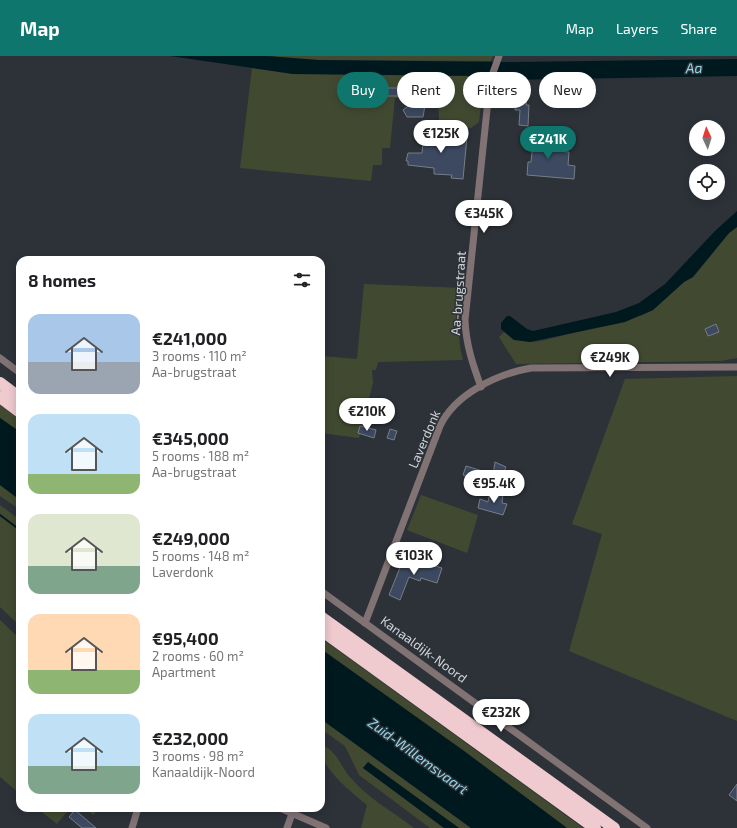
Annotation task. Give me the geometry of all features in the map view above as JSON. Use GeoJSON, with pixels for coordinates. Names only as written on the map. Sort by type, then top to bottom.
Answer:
{"type":"FeatureCollection","features":[{"type":"Feature","properties":{"kind":"highway"},"geometry":{"type":"LineString","coordinates":[[0,383],[16,395]]}},
{"type":"Feature","properties":{"kind":"highway"},"geometry":{"type":"LineString","coordinates":[[0,397],[16,409]]}},
{"type":"Feature","properties":{"kind":"highway"},"geometry":{"type":"LineString","coordinates":[[325,620],[614,828]]}},
{"type":"Feature","properties":{"kind":"highway"},"geometry":{"type":"LineString","coordinates":[[325,633],[595,828]]}},
{"type":"Feature","properties":{"kind":"street","name":"Aa-brugstraat"},"geometry":{"type":"LineString","coordinates":[[481,387],[469,354],[465,320],[490,81],[499,56]]}},
{"type":"Feature","properties":{"kind":"street"},"geometry":{"type":"LineString","coordinates":[[0,358],[16,369]]}},
{"type":"Feature","properties":{"kind":"street","name":"Laverdonk"},"geometry":{"type":"LineString","coordinates":[[365,623],[445,417],[450,408],[460,400],[508,373],[531,368],[737,367]]}},
{"type":"Feature","properties":{"kind":"street","name":"Kanaaldijk-Noord"},"geometry":{"type":"LineString","coordinates":[[325,594],[647,828]]}},
{"type":"Feature","properties":{"kind":"street"},"geometry":{"type":"LineString","coordinates":[[132,828],[137,812]]}},
{"type":"Feature","properties":{"kind":"street"},"geometry":{"type":"LineString","coordinates":[[287,828],[293,812]]}},
{"type":"Feature","properties":{"kind":"street"},"geometry":{"type":"LineString","coordinates":[[295,812],[326,828]]}},
{"type":"Feature","properties":{"kind":"green space"},"geometry":{"type":"Polygon","coordinates":[[[267,56],[493,56],[491,61],[318,60],[267,56]]]}},
{"type":"Feature","properties":{"kind":"green space"},"geometry":{"type":"Polygon","coordinates":[[[252,68],[293,74],[337,74],[337,108],[389,108],[389,75],[397,75],[397,98],[395,98],[390,148],[382,148],[382,165],[373,165],[371,181],[240,168],[252,68]]]}},
{"type":"Feature","properties":{"kind":"green space"},"geometry":{"type":"Polygon","coordinates":[[[455,76],[463,76],[463,108],[480,108],[479,122],[471,128],[448,126],[439,122],[438,108],[455,108],[455,76]]]}},
{"type":"Feature","properties":{"kind":"green space"},"geometry":{"type":"Polygon","coordinates":[[[737,227],[737,358],[721,361],[516,364],[499,337],[504,332],[521,341],[541,341],[643,315],[653,310],[684,282],[693,277],[729,233],[737,227]]]}},
{"type":"Feature","properties":{"kind":"green space"},"geometry":{"type":"Polygon","coordinates":[[[364,284],[462,288],[459,333],[463,360],[378,362],[376,370],[372,370],[373,383],[359,438],[325,434],[325,356],[357,359],[364,284]]]}},
{"type":"Feature","properties":{"kind":"green space"},"geometry":{"type":"Polygon","coordinates":[[[737,376],[737,721],[569,651],[602,534],[572,524],[625,379],[737,376]]]}},
{"type":"Feature","properties":{"kind":"green space"},"geometry":{"type":"Polygon","coordinates":[[[0,405],[16,416],[16,429],[0,418],[0,405]]]}},
{"type":"Feature","properties":{"kind":"green space"},"geometry":{"type":"Polygon","coordinates":[[[0,485],[16,497],[16,507],[0,496],[0,485]]]}},
{"type":"Feature","properties":{"kind":"green space"},"geometry":{"type":"Polygon","coordinates":[[[421,495],[478,515],[467,553],[407,530],[421,495]]]}},
{"type":"Feature","properties":{"kind":"green space"},"geometry":{"type":"Polygon","coordinates":[[[0,505],[16,517],[16,622],[0,607],[0,505]]]}},
{"type":"Feature","properties":{"kind":"green space"},"geometry":{"type":"Polygon","coordinates":[[[0,620],[16,635],[16,791],[0,777],[0,620]]]}},
{"type":"Feature","properties":{"kind":"green space"},"geometry":{"type":"Polygon","coordinates":[[[325,641],[583,828],[567,828],[464,751],[325,652],[325,641]]]}},
{"type":"Feature","properties":{"kind":"green space"},"geometry":{"type":"Polygon","coordinates":[[[325,722],[471,828],[459,828],[368,762],[363,768],[444,828],[430,828],[359,775],[345,746],[325,732],[325,722]]]}},
{"type":"Feature","properties":{"kind":"green space"},"geometry":{"type":"Polygon","coordinates":[[[325,746],[332,751],[349,776],[363,791],[414,828],[361,828],[367,805],[345,786],[325,762],[325,746]]]}},
{"type":"Feature","properties":{"kind":"green space"},"geometry":{"type":"Polygon","coordinates":[[[42,812],[67,812],[57,824],[42,812]]]}},
{"type":"Feature","properties":{"kind":"green space"},"geometry":{"type":"Polygon","coordinates":[[[89,812],[96,812],[94,815],[89,812]]]}},
{"type":"Feature","properties":{"kind":"water","name":"Aa"},"geometry":{"type":"Polygon","coordinates":[[[170,56],[267,56],[318,60],[512,62],[737,59],[737,76],[596,78],[596,72],[539,72],[539,79],[531,79],[531,72],[463,72],[463,76],[455,76],[455,72],[397,72],[397,75],[389,75],[389,72],[337,72],[337,74],[293,74],[170,56]]]}},
{"type":"Feature","properties":{"kind":"water"},"geometry":{"type":"Polygon","coordinates":[[[737,211],[737,227],[729,233],[693,277],[684,282],[653,310],[625,322],[530,342],[514,340],[501,329],[501,323],[507,316],[510,316],[527,329],[533,331],[616,312],[639,303],[665,284],[715,231],[737,211]]]}},
{"type":"Feature","properties":{"kind":"water"},"geometry":{"type":"Polygon","coordinates":[[[0,418],[16,429],[16,497],[0,485],[0,418]]]}},
{"type":"Feature","properties":{"kind":"water","name":"Zuid-Willemsvaart"},"geometry":{"type":"Polygon","coordinates":[[[325,652],[464,751],[567,828],[471,828],[325,722],[325,652]]]}},
{"type":"Feature","properties":{"kind":"water"},"geometry":{"type":"Polygon","coordinates":[[[368,762],[459,828],[444,828],[363,768],[368,762]]]}},
{"type":"Feature","properties":{"kind":"building"},"geometry":{"type":"Polygon","coordinates":[[[389,88],[397,88],[397,96],[389,96],[389,88]]]}},
{"type":"Feature","properties":{"kind":"building"},"geometry":{"type":"Polygon","coordinates":[[[406,108],[424,108],[423,117],[407,117],[403,110],[406,108]]]}},
{"type":"Feature","properties":{"kind":"building"},"geometry":{"type":"Polygon","coordinates":[[[515,108],[529,108],[528,126],[519,125],[520,110],[515,110],[515,108]]]}},
{"type":"Feature","properties":{"kind":"building"},"geometry":{"type":"Polygon","coordinates":[[[424,128],[433,128],[432,134],[467,137],[463,179],[451,178],[452,175],[434,174],[434,168],[408,165],[408,161],[406,161],[408,153],[422,153],[424,128]]]}},
{"type":"Feature","properties":{"kind":"building"},"geometry":{"type":"Polygon","coordinates":[[[529,130],[545,131],[543,150],[569,152],[568,165],[575,166],[574,179],[527,175],[528,162],[531,162],[533,143],[528,143],[529,130]]]}},
{"type":"Feature","properties":{"kind":"building"},"geometry":{"type":"Polygon","coordinates":[[[716,324],[719,332],[708,336],[705,329],[716,324]]]}},
{"type":"Feature","properties":{"kind":"building"},"geometry":{"type":"Polygon","coordinates":[[[360,426],[376,430],[374,438],[358,433],[360,426]]]}},
{"type":"Feature","properties":{"kind":"building"},"geometry":{"type":"Polygon","coordinates":[[[390,429],[397,431],[394,440],[387,438],[390,429]]]}},
{"type":"Feature","properties":{"kind":"building"},"geometry":{"type":"Polygon","coordinates":[[[495,462],[506,467],[501,478],[493,475],[495,462]]]}},
{"type":"Feature","properties":{"kind":"building"},"geometry":{"type":"Polygon","coordinates":[[[466,466],[486,472],[478,492],[472,490],[475,480],[463,475],[466,466]]]}},
{"type":"Feature","properties":{"kind":"building"},"geometry":{"type":"Polygon","coordinates":[[[490,491],[503,494],[502,503],[507,504],[503,515],[478,508],[480,499],[488,502],[490,491]]]}},
{"type":"Feature","properties":{"kind":"building"},"geometry":{"type":"Polygon","coordinates":[[[412,559],[442,568],[437,583],[421,578],[420,581],[409,577],[400,600],[389,595],[401,565],[409,568],[412,559]]]}},
{"type":"Feature","properties":{"kind":"building"},"geometry":{"type":"Polygon","coordinates":[[[737,784],[737,801],[729,795],[737,784]]]}},
{"type":"Feature","properties":{"kind":"building"},"geometry":{"type":"Polygon","coordinates":[[[73,812],[77,812],[96,828],[82,828],[69,817],[73,812]]]}},
{"type":"Feature","properties":{"kind":"waterway"},"geometry":{"type":"LineString","coordinates":[[0,515],[16,527]]}}]}
